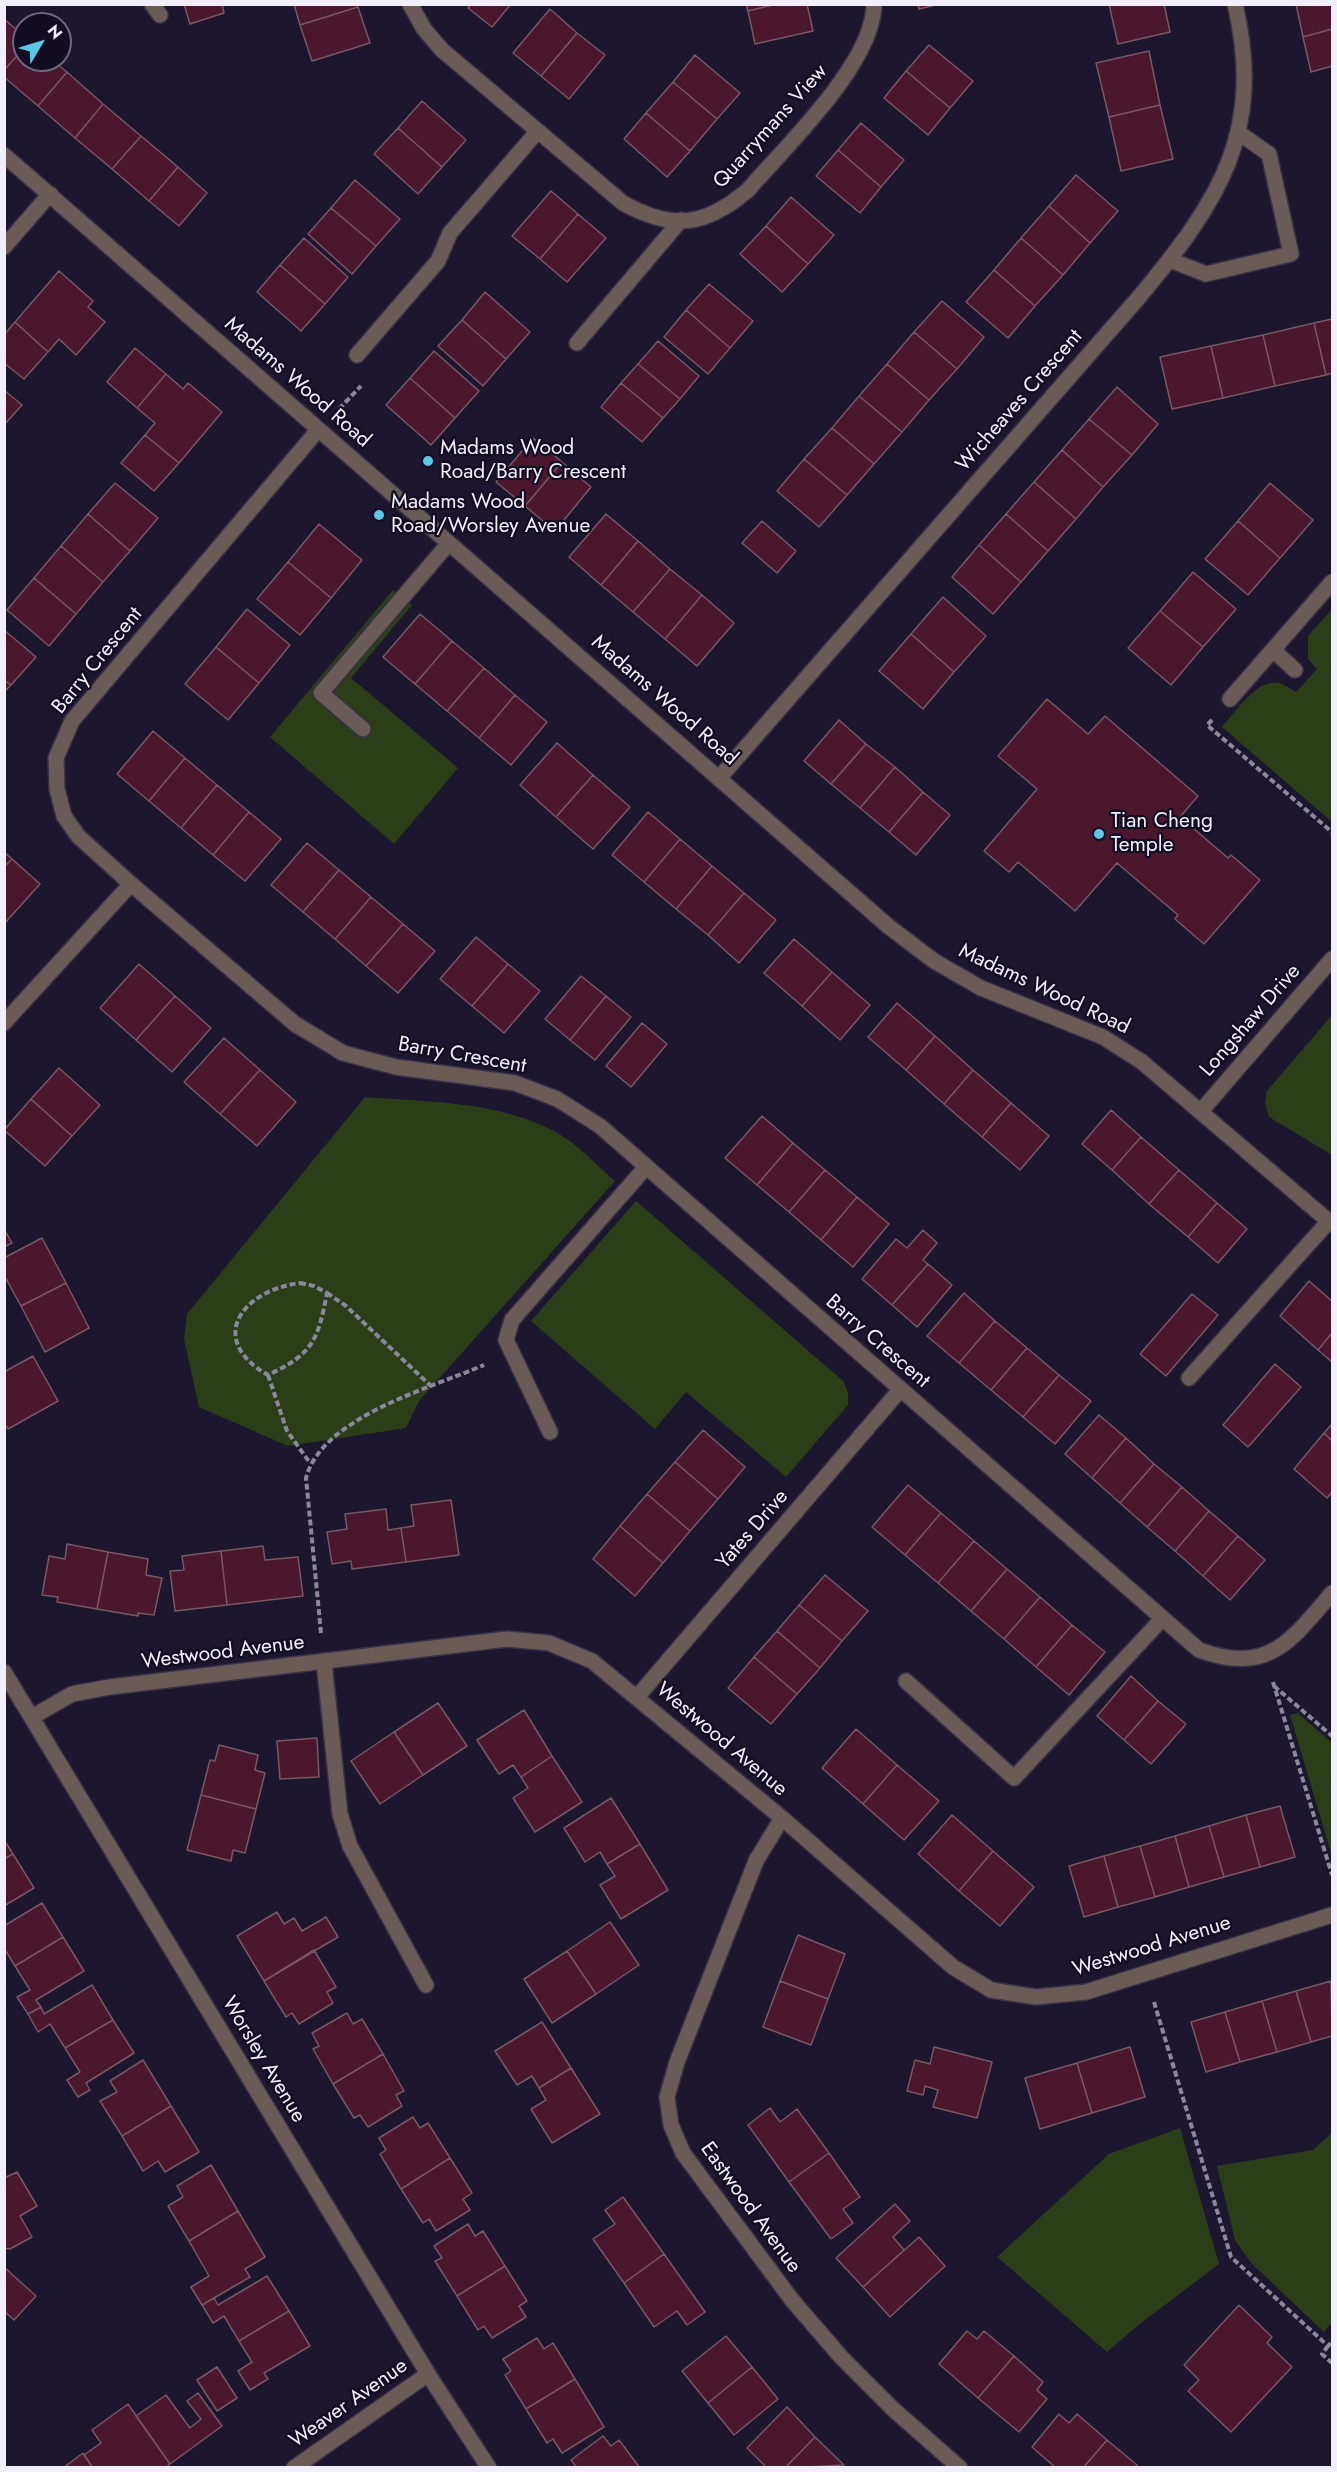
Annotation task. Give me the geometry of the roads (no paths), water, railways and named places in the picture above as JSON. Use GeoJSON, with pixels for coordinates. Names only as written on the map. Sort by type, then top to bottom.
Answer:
{"type":"FeatureCollection","features":[{"type":"Feature","properties":{"kind":"street","name":"Quarrymans View"},"geometry":{"type":"LineString","coordinates":[[410,4],[424,29],[442,50],[623,203],[644,215],[681,220],[706,219],[727,208],[748,190],[857,61],[870,35],[874,4]]}},
{"type":"Feature","properties":{"kind":"street","name":"Wicheaves Crescent"},"geometry":{"type":"LineString","coordinates":[[720,777],[1170,260],[1212,201],[1229,167],[1245,103],[1246,69],[1235,4]]}},
{"type":"Feature","properties":{"kind":"street"},"geometry":{"type":"LineString","coordinates":[[357,355],[438,261],[450,233],[537,132]]}},
{"type":"Feature","properties":{"kind":"street"},"geometry":{"type":"LineString","coordinates":[[1170,260],[1206,274],[1291,254],[1269,154],[1239,133]]}},
{"type":"Feature","properties":{"kind":"street","name":"Madams Wood Road"},"geometry":{"type":"LineString","coordinates":[[4,155],[720,777],[888,926],[934,961],[981,988],[1103,1037],[1142,1062],[1202,1110],[1331,1222]]}},
{"type":"Feature","properties":{"kind":"street"},"geometry":{"type":"LineString","coordinates":[[4,247],[50,194]]}},
{"type":"Feature","properties":{"kind":"street"},"geometry":{"type":"LineString","coordinates":[[577,343],[681,220]]}},
{"type":"Feature","properties":{"kind":"street","name":"Barry Crescent"},"geometry":{"type":"LineString","coordinates":[[318,430],[72,721],[56,758],[57,789],[64,816],[78,836],[295,1024],[343,1053],[396,1067],[515,1083],[557,1099],[600,1126],[1199,1650],[1224,1659],[1250,1659],[1278,1650],[1300,1632],[1332,1593]]}},
{"type":"Feature","properties":{"kind":"street"},"geometry":{"type":"LineString","coordinates":[[363,729],[321,693],[449,543]]}},
{"type":"Feature","properties":{"kind":"street"},"geometry":{"type":"LineString","coordinates":[[1230,699],[1332,582]]}},
{"type":"Feature","properties":{"kind":"street"},"geometry":{"type":"LineString","coordinates":[[1273,650],[1295,669]]}},
{"type":"Feature","properties":{"kind":"street"},"geometry":{"type":"LineString","coordinates":[[4,1023],[131,884]]}},
{"type":"Feature","properties":{"kind":"street","name":"Longshaw Drive"},"geometry":{"type":"LineString","coordinates":[[1202,1110],[1332,959]]}},
{"type":"Feature","properties":{"kind":"street"},"geometry":{"type":"LineString","coordinates":[[550,1432],[506,1340],[512,1320],[646,1167]]}},
{"type":"Feature","properties":{"kind":"street"},"geometry":{"type":"LineString","coordinates":[[1189,1378],[1331,1222]]}},
{"type":"Feature","properties":{"kind":"street","name":"Yates Drive"},"geometry":{"type":"LineString","coordinates":[[637,1697],[900,1390]]}},
{"type":"Feature","properties":{"kind":"street"},"geometry":{"type":"LineString","coordinates":[[906,1681],[1014,1778],[1162,1619]]}},
{"type":"Feature","properties":{"kind":"street","name":"Westwood Avenue"},"geometry":{"type":"LineString","coordinates":[[32,1717],[72,1694],[91,1690],[507,1639],[549,1643],[592,1661],[782,1818],[953,1967],[991,1990],[1036,1998],[1086,1992],[1332,1915]]}},
{"type":"Feature","properties":{"kind":"street"},"geometry":{"type":"LineString","coordinates":[[324,1662],[340,1814],[351,1846],[426,1985]]}},
{"type":"Feature","properties":{"kind":"street","name":"Worsley Avenue"},"geometry":{"type":"LineString","coordinates":[[4,1672],[428,2374],[489,2468]]}},
{"type":"Feature","properties":{"kind":"street","name":"Eastwood Avenue"},"geometry":{"type":"LineString","coordinates":[[782,1818],[756,1862],[677,2062],[667,2097],[671,2125],[683,2153],[792,2300],[894,2410],[960,2468]]}},
{"type":"Feature","properties":{"kind":"street","name":"Weaver Avenue"},"geometry":{"type":"LineString","coordinates":[[294,2468],[428,2374]]}},
{"type":"Feature","properties":{"kind":"place","name":"Madams Wood Road/Barry Crescent"},"geometry":{"type":"Point","coordinates":[428,461]}},
{"type":"Feature","properties":{"kind":"place","name":"Madams Wood Road/Worsley Avenue"},"geometry":{"type":"Point","coordinates":[379,515]}},
{"type":"Feature","properties":{"kind":"place","name":"Tian Cheng Temple"},"geometry":{"type":"Point","coordinates":[1099,834]}}]}
